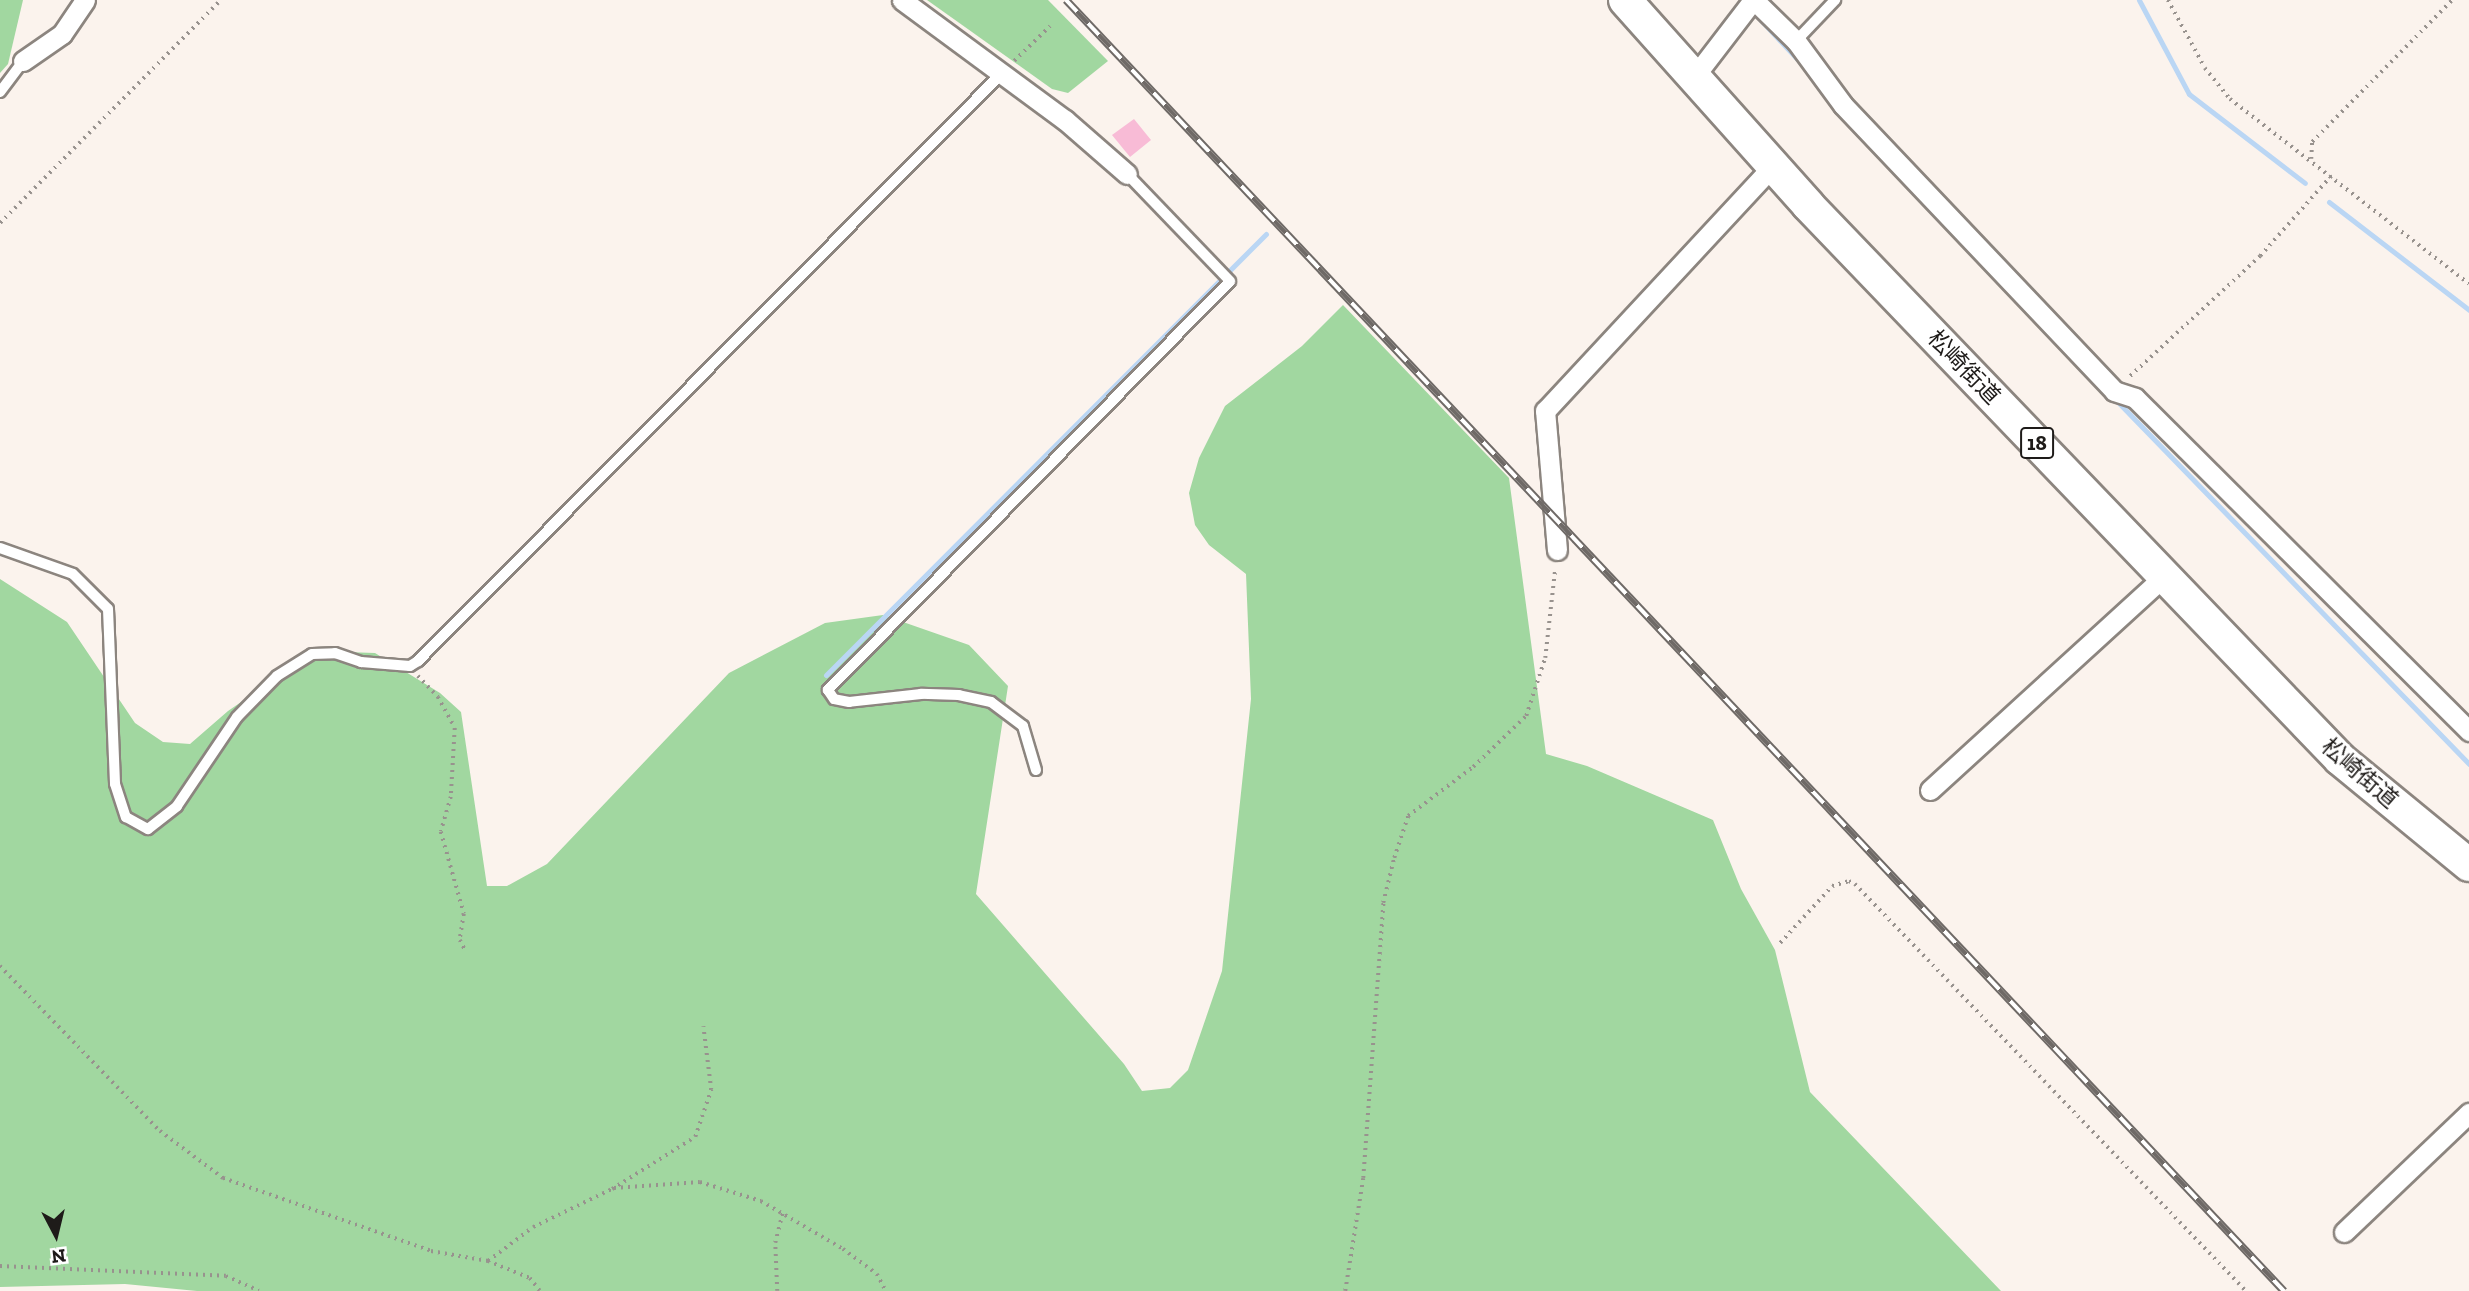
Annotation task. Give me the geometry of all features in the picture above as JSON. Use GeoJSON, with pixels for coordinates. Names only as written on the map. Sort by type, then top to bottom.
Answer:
{"type":"FeatureCollection","features":[{"type":"Feature","properties":{"kind":"main road","name":"松崎街道"},"geometry":{"type":"LineString","coordinates":[[1625,0],[1773,166],[2340,760],[2469,865]]}},
{"type":"Feature","properties":{"kind":"street"},"geometry":{"type":"LineString","coordinates":[[23,61],[62,34],[85,0]]}},
{"type":"Feature","properties":{"kind":"street"},"geometry":{"type":"LineString","coordinates":[[902,0],[1002,73],[1127,174]]}},
{"type":"Feature","properties":{"kind":"street"},"geometry":{"type":"LineString","coordinates":[[1694,77],[1754,0],[1796,41],[1843,105],[2114,391],[2135,398],[2469,731]]}},
{"type":"Feature","properties":{"kind":"street"},"geometry":{"type":"LineString","coordinates":[[1557,550],[1545,411],[1773,166]]}},
{"type":"Feature","properties":{"kind":"street"},"geometry":{"type":"LineString","coordinates":[[1930,790],[2164,576]]}},
{"type":"Feature","properties":{"kind":"street"},"geometry":{"type":"LineString","coordinates":[[2344,1232],[2469,1113]]}},
{"type":"Feature","properties":{"kind":"lane"},"geometry":{"type":"LineString","coordinates":[[1796,41],[1835,0]]}},
{"type":"Feature","properties":{"kind":"lane"},"geometry":{"type":"LineString","coordinates":[[0,92],[23,61]]}},
{"type":"Feature","properties":{"kind":"lane"},"geometry":{"type":"LineString","coordinates":[[0,548],[73,574],[108,609],[115,784],[126,817],[148,829],[177,806],[237,717],[277,676],[312,654],[335,653],[361,662],[410,666],[1002,73]]}},
{"type":"Feature","properties":{"kind":"lane"},"geometry":{"type":"LineString","coordinates":[[1036,770],[1023,726],[991,702],[959,695],[920,694],[849,702],[834,699],[828,690],[1230,281],[1127,174]]}},
{"type":"Feature","properties":{"kind":"path"},"geometry":{"type":"LineString","coordinates":[[0,223],[222,0]]}},
{"type":"Feature","properties":{"kind":"path"},"geometry":{"type":"LineString","coordinates":[[2168,0],[2205,68],[2230,99],[2332,175],[2469,284]]}},
{"type":"Feature","properties":{"kind":"path"},"geometry":{"type":"LineString","coordinates":[[2311,159],[2312,142],[2452,0]]}},
{"type":"Feature","properties":{"kind":"path"},"geometry":{"type":"LineString","coordinates":[[1002,73],[1051,26]]}},
{"type":"Feature","properties":{"kind":"path"},"geometry":{"type":"LineString","coordinates":[[2114,391],[2260,256],[2332,175]]}},
{"type":"Feature","properties":{"kind":"path"},"geometry":{"type":"LineString","coordinates":[[1345,1291],[1363,1178],[1383,903],[1394,858],[1408,816],[1473,767],[1526,716],[1545,658],[1557,550]]}},
{"type":"Feature","properties":{"kind":"path"},"geometry":{"type":"LineString","coordinates":[[410,666],[438,697],[455,728],[452,797],[441,832],[464,914],[460,940],[466,952]]}},
{"type":"Feature","properties":{"kind":"path"},"geometry":{"type":"LineString","coordinates":[[1780,943],[1832,886],[1849,880],[1856,884],[2246,1291]]}},
{"type":"Feature","properties":{"kind":"path"},"geometry":{"type":"LineString","coordinates":[[0,966],[160,1131],[223,1178],[431,1251],[488,1261],[530,1278],[541,1291]]}},
{"type":"Feature","properties":{"kind":"path"},"geometry":{"type":"LineString","coordinates":[[488,1261],[533,1227],[612,1188],[695,1137],[710,1090],[703,1026]]}},
{"type":"Feature","properties":{"kind":"path"},"geometry":{"type":"LineString","coordinates":[[612,1188],[700,1182],[783,1212],[877,1274],[886,1291]]}},
{"type":"Feature","properties":{"kind":"path"},"geometry":{"type":"LineString","coordinates":[[777,1291],[775,1243],[783,1212]]}},
{"type":"Feature","properties":{"kind":"path"},"geometry":{"type":"LineString","coordinates":[[0,1266],[226,1276],[259,1291]]}},
{"type":"Feature","properties":{"kind":"green space"},"geometry":{"type":"Polygon","coordinates":[[[0,0],[23,0],[8,64],[0,73],[0,0]]]}},
{"type":"Feature","properties":{"kind":"green space"},"geometry":{"type":"Polygon","coordinates":[[[927,0],[1048,0],[1108,61],[1068,93],[1052,89],[927,0]]]}},
{"type":"Feature","properties":{"kind":"green space"},"geometry":{"type":"Polygon","coordinates":[[[1343,305],[1509,478],[1546,754],[1587,766],[1713,820],[1741,889],[1775,950],[1810,1092],[2001,1291],[197,1291],[125,1284],[0,1287],[0,579],[67,622],[135,723],[163,742],[190,744],[228,711],[315,651],[375,653],[440,693],[461,712],[487,886],[507,886],[547,864],[729,673],[825,623],[883,615],[969,645],[1008,686],[976,894],[1124,1064],[1142,1091],[1170,1088],[1188,1070],[1222,971],[1251,699],[1246,574],[1209,545],[1195,525],[1189,493],[1199,458],[1225,406],[1302,346],[1343,305]]]}},
{"type":"Feature","properties":{"kind":"building"},"geometry":{"type":"Polygon","coordinates":[[[1134,119],[1151,140],[1130,157],[1112,135],[1134,119]]]}},
{"type":"Feature","properties":{"kind":"waterway"},"geometry":{"type":"LineString","coordinates":[[2139,0],[2189,94],[2305,183]]}},
{"type":"Feature","properties":{"kind":"waterway"},"geometry":{"type":"LineString","coordinates":[[1758,17],[1802,64]]}},
{"type":"Feature","properties":{"kind":"waterway"},"geometry":{"type":"LineString","coordinates":[[2329,202],[2469,310]]}},
{"type":"Feature","properties":{"kind":"waterway"},"geometry":{"type":"LineString","coordinates":[[826,675],[1266,234]]}},
{"type":"Feature","properties":{"kind":"waterway"},"geometry":{"type":"LineString","coordinates":[[2114,398],[2469,764]]}},
{"type":"Feature","properties":{"kind":"railway"},"geometry":{"type":"LineString","coordinates":[[1066,0],[2284,1291]]}}]}
